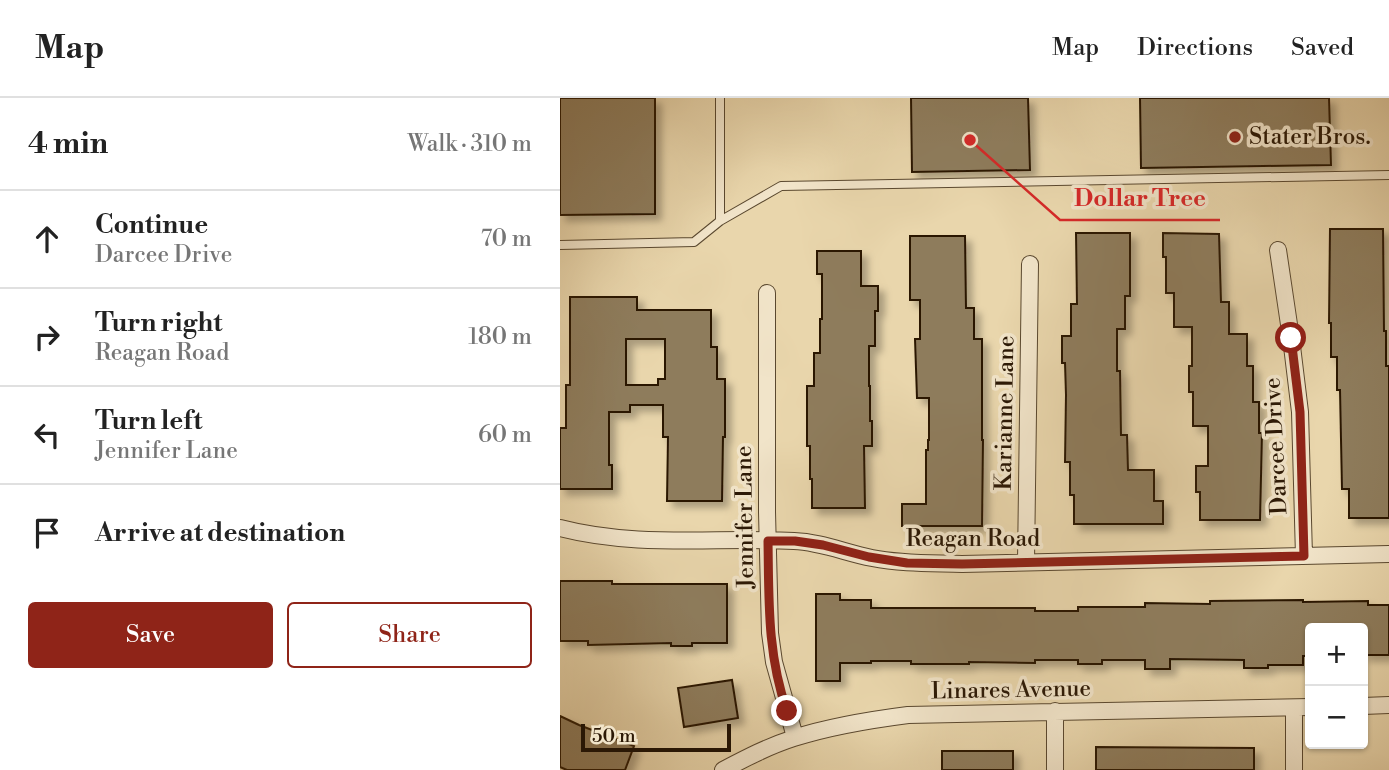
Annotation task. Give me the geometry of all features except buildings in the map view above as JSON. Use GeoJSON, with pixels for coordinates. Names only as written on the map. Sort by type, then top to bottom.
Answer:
{"type":"FeatureCollection","features":[{"type":"Feature","properties":{"kind":"street","name":"Darcee Drive"},"geometry":{"type":"LineString","coordinates":[[1278,250],[1300,412],[1304,556]]}},
{"type":"Feature","properties":{"kind":"street","name":"Karianne Lane"},"geometry":{"type":"LineString","coordinates":[[1026,562],[1030,264]]}},
{"type":"Feature","properties":{"kind":"street","name":"Jennifer Lane"},"geometry":{"type":"LineString","coordinates":[[767,293],[770,634],[774,662],[795,737]]}},
{"type":"Feature","properties":{"kind":"street","name":"Reagan Road"},"geometry":{"type":"LineString","coordinates":[[560,528],[628,539],[795,541],[907,563],[1389,554]]}},
{"type":"Feature","properties":{"kind":"street"},"geometry":{"type":"LineString","coordinates":[[1368,706],[1389,705]]}},
{"type":"Feature","properties":{"kind":"street","name":"Linares Avenue"},"geometry":{"type":"LineString","coordinates":[[723,770],[795,737],[859,722],[908,715],[1302,707]]}},
{"type":"Feature","properties":{"kind":"street"},"geometry":{"type":"LineString","coordinates":[[1294,770],[1302,707]]}},
{"type":"Feature","properties":{"kind":"street"},"geometry":{"type":"LineString","coordinates":[[1055,711],[1055,770]]}},
{"type":"Feature","properties":{"kind":"lane"},"geometry":{"type":"LineString","coordinates":[[720,98],[720,221]]}},
{"type":"Feature","properties":{"kind":"lane"},"geometry":{"type":"LineString","coordinates":[[560,245],[694,242],[720,221],[781,186],[1389,174]]}},
{"type":"Feature","properties":{"kind":"place","name":"Stater Bros."},"geometry":{"type":"Point","coordinates":[1235,137]}},
{"type":"Feature","properties":{"kind":"place","name":"Dollar Tree"},"geometry":{"type":"Point","coordinates":[970,140]}},
{"type":"Feature","properties":{"kind":"route"},"geometry":{"type":"LineString","coordinates":[[787,711],[774,662],[770,634],[768,541],[823,545],[907,563],[1304,556],[1300,412],[1291,338]]}}]}
